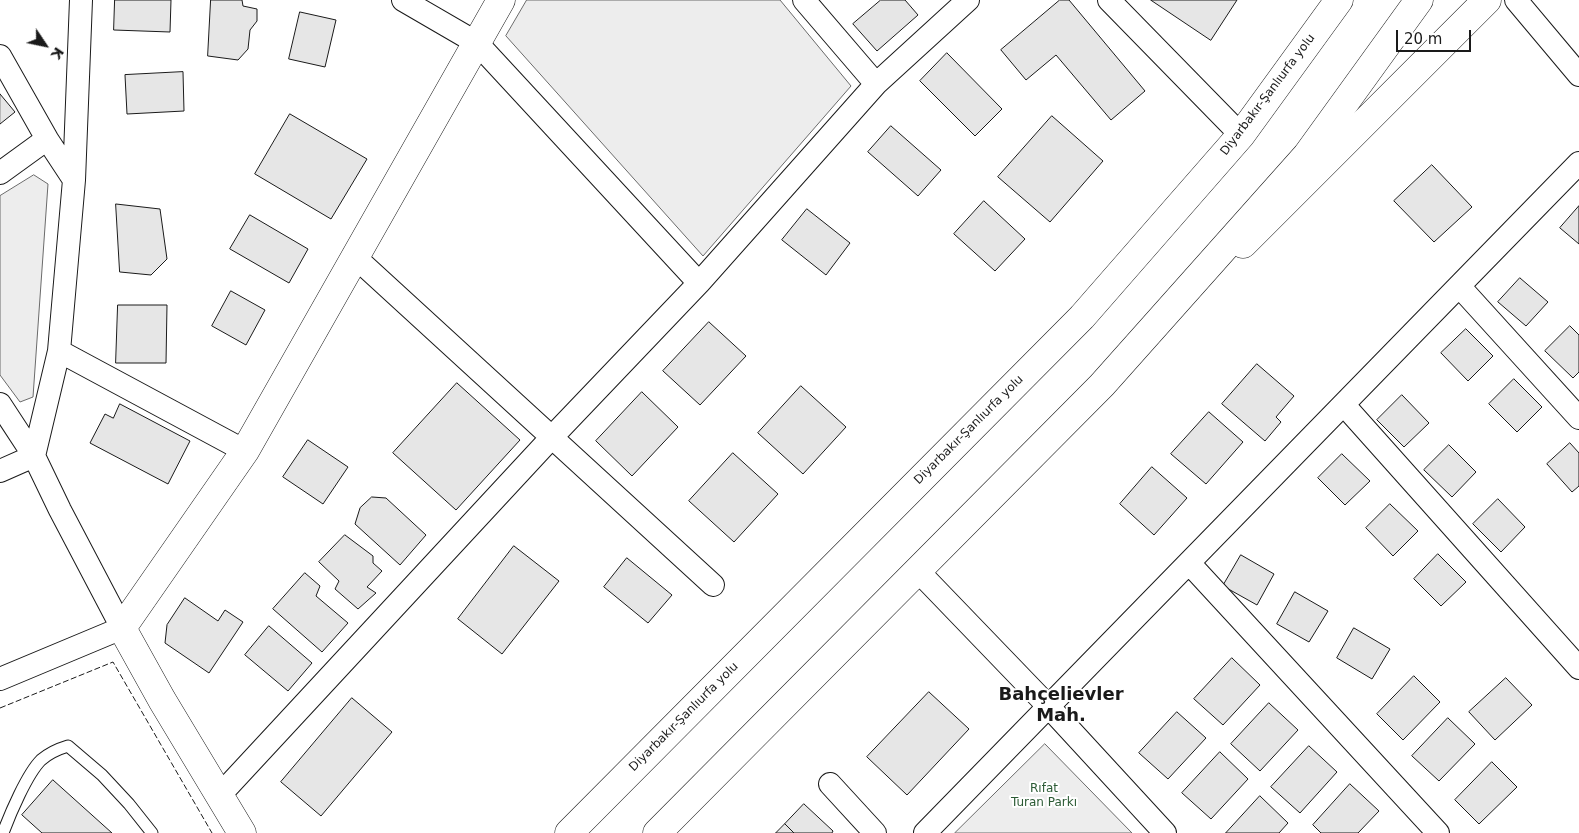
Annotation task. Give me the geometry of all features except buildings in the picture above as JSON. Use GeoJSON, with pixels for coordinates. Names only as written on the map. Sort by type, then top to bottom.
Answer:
{"type":"FeatureCollection","features":[{"type":"Feature","properties":{"kind":"main road"},"geometry":{"type":"LineString","coordinates":[[242,833],[162,700],[122,628],[245,451],[501,0]]}},
{"type":"Feature","properties":{"kind":"main road","name":"Diyarbakır-Şanlıurfa yolu"},"geometry":{"type":"LineString","coordinates":[[569,833],[1082,317],[1241,135],[1340,0]]}},
{"type":"Feature","properties":{"kind":"main road"},"geometry":{"type":"LineString","coordinates":[[1102,385],[1307,155],[1419,0]]}},
{"type":"Feature","properties":{"kind":"main road"},"geometry":{"type":"LineString","coordinates":[[657,833],[1487,0]]}},
{"type":"Feature","properties":{"kind":"street"},"geometry":{"type":"LineString","coordinates":[[34,456],[59,351],[74,180],[82,0]]}},
{"type":"Feature","properties":{"kind":"street"},"geometry":{"type":"LineString","coordinates":[[403,0],[477,43],[700,283]]}},
{"type":"Feature","properties":{"kind":"street"},"geometry":{"type":"LineString","coordinates":[[804,0],[876,84]]}},
{"type":"Feature","properties":{"kind":"street"},"geometry":{"type":"LineString","coordinates":[[219,796],[552,437],[700,283],[876,84],[968,0]]}},
{"type":"Feature","properties":{"kind":"street"},"geometry":{"type":"LineString","coordinates":[[1109,0],[1241,135]]}},
{"type":"Feature","properties":{"kind":"street"},"geometry":{"type":"LineString","coordinates":[[1516,0],[1579,75]]}},
{"type":"Feature","properties":{"kind":"street"},"geometry":{"type":"LineString","coordinates":[[0,56],[47,139],[74,180]]}},
{"type":"Feature","properties":{"kind":"street"},"geometry":{"type":"LineString","coordinates":[[0,173],[47,139]]}},
{"type":"Feature","properties":{"kind":"street"},"geometry":{"type":"LineString","coordinates":[[925,833],[1579,163]]}},
{"type":"Feature","properties":{"kind":"street"},"geometry":{"type":"LineString","coordinates":[[355,257],[713,585]]}},
{"type":"Feature","properties":{"kind":"street"},"geometry":{"type":"LineString","coordinates":[[1459,286],[1579,418]]}},
{"type":"Feature","properties":{"kind":"street"},"geometry":{"type":"LineString","coordinates":[[59,351],[245,451]]}},
{"type":"Feature","properties":{"kind":"street"},"geometry":{"type":"LineString","coordinates":[[0,404],[34,456],[122,628],[0,679]]}},
{"type":"Feature","properties":{"kind":"street"},"geometry":{"type":"LineString","coordinates":[[1344,405],[1579,668]]}},
{"type":"Feature","properties":{"kind":"street"},"geometry":{"type":"LineString","coordinates":[[0,471],[34,456]]}},
{"type":"Feature","properties":{"kind":"street"},"geometry":{"type":"LineString","coordinates":[[1189,563],[1438,833]]}},
{"type":"Feature","properties":{"kind":"street"},"geometry":{"type":"LineString","coordinates":[[918,570],[1166,833]]}},
{"type":"Feature","properties":{"kind":"street"},"geometry":{"type":"LineString","coordinates":[[830,784],[875,833]]}},
{"type":"Feature","properties":{"kind":"lane"},"geometry":{"type":"LineString","coordinates":[[3,833],[29,778],[40,761],[57,749],[68,746],[102,775],[129,804],[152,833]]}},
{"type":"Feature","properties":{"kind":"shaded area"},"geometry":{"type":"Polygon","coordinates":[[[527,0],[780,0],[851,86],[703,256],[506,36],[527,0]]]}},
{"type":"Feature","properties":{"kind":"shaded area"},"geometry":{"type":"Polygon","coordinates":[[[34,175],[48,184],[33,397],[20,402],[0,375],[0,196],[34,175]]]}},
{"type":"Feature","properties":{"kind":"shaded area","name":"Rıfat Turan Parkı"},"geometry":{"type":"Polygon","coordinates":[[[1045,744],[1132,833],[955,833],[1045,744]]]}},
{"type":"Feature","properties":{"kind":"fence"},"geometry":{"type":"LineString","coordinates":[[0,708],[113,662],[212,833]]}},
{"type":"Feature","properties":{"kind":"district","name":"Bahçelievler Mah."},"geometry":{"type":"Point","coordinates":[1061,705]}}]}
